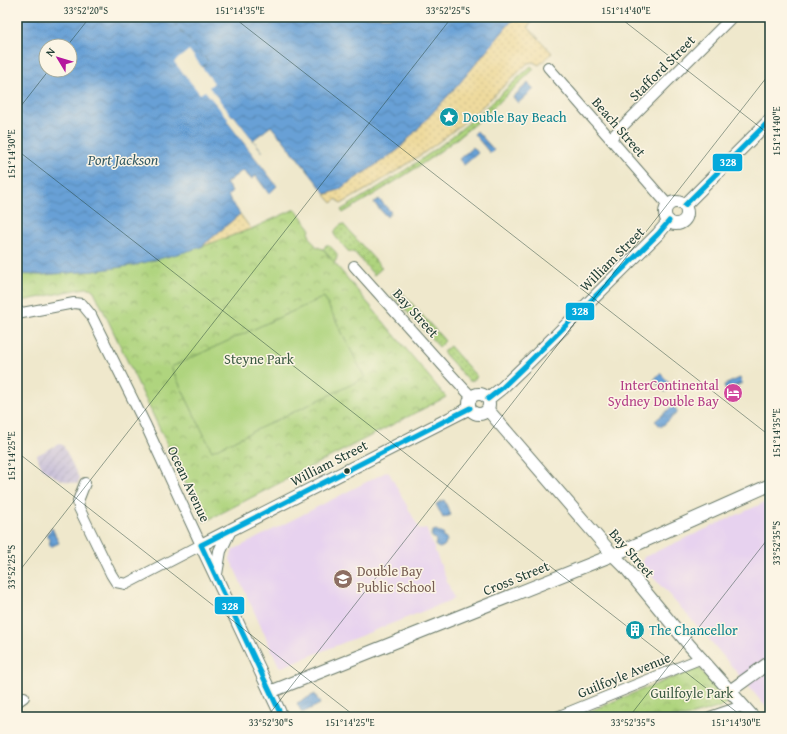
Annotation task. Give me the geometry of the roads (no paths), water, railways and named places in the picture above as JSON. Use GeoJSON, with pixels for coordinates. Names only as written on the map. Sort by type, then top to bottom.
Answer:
{"type":"FeatureCollection","features":[{"type":"Feature","properties":{"kind":"street","name":"Stafford Street"},"geometry":{"type":"LineString","coordinates":[[611,138],[732,17]]}},
{"type":"Feature","properties":{"kind":"street","name":"Beach Street"},"geometry":{"type":"LineString","coordinates":[[548,67],[668,205]]}},
{"type":"Feature","properties":{"kind":"street"},"geometry":{"type":"LineString","coordinates":[[685,205],[770,120]]}},
{"type":"Feature","properties":{"kind":"street"},"geometry":{"type":"LineString","coordinates":[[679,201],[685,205],[688,213],[687,218],[681,223],[672,224],[666,218],[665,213],[668,205],[671,202],[679,201]]}},
{"type":"Feature","properties":{"kind":"street","name":"William Street"},"geometry":{"type":"LineString","coordinates":[[488,404],[502,388],[658,234],[669,221]]}},
{"type":"Feature","properties":{"kind":"street","name":"Bay Street"},"geometry":{"type":"LineString","coordinates":[[354,266],[466,391],[471,402]]}},
{"type":"Feature","properties":{"kind":"street","name":"Ocean Avenue"},"geometry":{"type":"LineString","coordinates":[[17,314],[74,303],[82,304],[91,315],[146,426],[282,717]]}},
{"type":"Feature","properties":{"kind":"street"},"geometry":{"type":"LineString","coordinates":[[481,394],[484,395],[488,404],[483,414],[480,414],[474,413],[471,402],[475,395],[481,394]]}},
{"type":"Feature","properties":{"kind":"street","name":"William Street"},"geometry":{"type":"LineString","coordinates":[[201,545],[471,402]]}},
{"type":"Feature","properties":{"kind":"street","name":"Bay Street"},"geometry":{"type":"LineString","coordinates":[[488,404],[690,646],[753,717]]}},
{"type":"Feature","properties":{"kind":"street"},"geometry":{"type":"LineString","coordinates":[[85,483],[78,501],[79,508],[116,582],[126,584],[201,545]]}},
{"type":"Feature","properties":{"kind":"street","name":"Cross Street"},"geometry":{"type":"LineString","coordinates":[[270,692],[613,555],[770,486]]}},
{"type":"Feature","properties":{"kind":"street"},"geometry":{"type":"LineString","coordinates":[[216,574],[220,551],[230,530]]}},
{"type":"Feature","properties":{"kind":"street","name":"Guilfoyle Avenue"},"geometry":{"type":"LineString","coordinates":[[557,717],[702,658]]}},
{"type":"Feature","properties":{"kind":"street"},"geometry":{"type":"LineString","coordinates":[[730,692],[770,662]]}},
{"type":"Feature","properties":{"kind":"street"},"geometry":{"type":"LineString","coordinates":[[710,717],[742,706]]}},
{"type":"Feature","properties":{"kind":"water","name":"Port Jackson"},"geometry":{"type":"Polygon","coordinates":[[[17,17],[515,17],[458,85],[398,150],[338,190],[326,194],[271,126],[253,140],[262,152],[234,116],[227,121],[277,186],[269,194],[256,176],[251,179],[243,170],[226,183],[232,192],[228,196],[240,214],[201,247],[135,265],[94,271],[40,275],[17,274],[17,17]]]}},
{"type":"Feature","properties":{"kind":"water"},"geometry":{"type":"Polygon","coordinates":[[[528,83],[534,89],[518,103],[513,97],[528,83]]]}},
{"type":"Feature","properties":{"kind":"water"},"geometry":{"type":"Polygon","coordinates":[[[477,131],[494,150],[490,153],[474,134],[477,131]]]}},
{"type":"Feature","properties":{"kind":"water"},"geometry":{"type":"Polygon","coordinates":[[[473,147],[478,153],[464,165],[459,159],[473,147]]]}},
{"type":"Feature","properties":{"kind":"water"},"geometry":{"type":"Polygon","coordinates":[[[379,199],[391,212],[387,217],[374,203],[379,199]]]}},
{"type":"Feature","properties":{"kind":"water"},"geometry":{"type":"Polygon","coordinates":[[[660,373],[672,386],[665,392],[654,380],[660,373]]]}},
{"type":"Feature","properties":{"kind":"water"},"geometry":{"type":"Polygon","coordinates":[[[740,378],[742,383],[726,391],[724,385],[740,378]]]}},
{"type":"Feature","properties":{"kind":"water"},"geometry":{"type":"Polygon","coordinates":[[[673,406],[678,412],[661,427],[655,421],[673,406]]]}},
{"type":"Feature","properties":{"kind":"water"},"geometry":{"type":"Polygon","coordinates":[[[444,500],[451,515],[443,518],[436,504],[444,500]]]}},
{"type":"Feature","properties":{"kind":"water"},"geometry":{"type":"Polygon","coordinates":[[[52,528],[59,543],[50,547],[50,540],[46,535],[52,528]]]}},
{"type":"Feature","properties":{"kind":"water"},"geometry":{"type":"Polygon","coordinates":[[[436,530],[444,535],[443,538],[447,541],[444,546],[440,548],[435,545],[435,538],[431,535],[433,531],[436,530]]]}},
{"type":"Feature","properties":{"kind":"water"},"geometry":{"type":"Polygon","coordinates":[[[315,694],[320,704],[302,713],[297,703],[315,694]]]}},
{"type":"Feature","properties":{"kind":"place","name":"Double Bay Beach"},"geometry":{"type":"Point","coordinates":[449,117]}},
{"type":"Feature","properties":{"kind":"place","name":"InterContinental Sydney Double Bay"},"geometry":{"type":"Point","coordinates":[733,393]}},
{"type":"Feature","properties":{"kind":"place","name":"Double Bay Public School"},"geometry":{"type":"Point","coordinates":[343,579]}},
{"type":"Feature","properties":{"kind":"place","name":"The Chancellor"},"geometry":{"type":"Point","coordinates":[635,630]}},
{"type":"Feature","properties":{"kind":"park label","name":"Steyne Park"},"geometry":{"type":"Point","coordinates":[259,359]}},
{"type":"Feature","properties":{"kind":"park label","name":"Guilfoyle Park"},"geometry":{"type":"Point","coordinates":[692,693]}}]}
